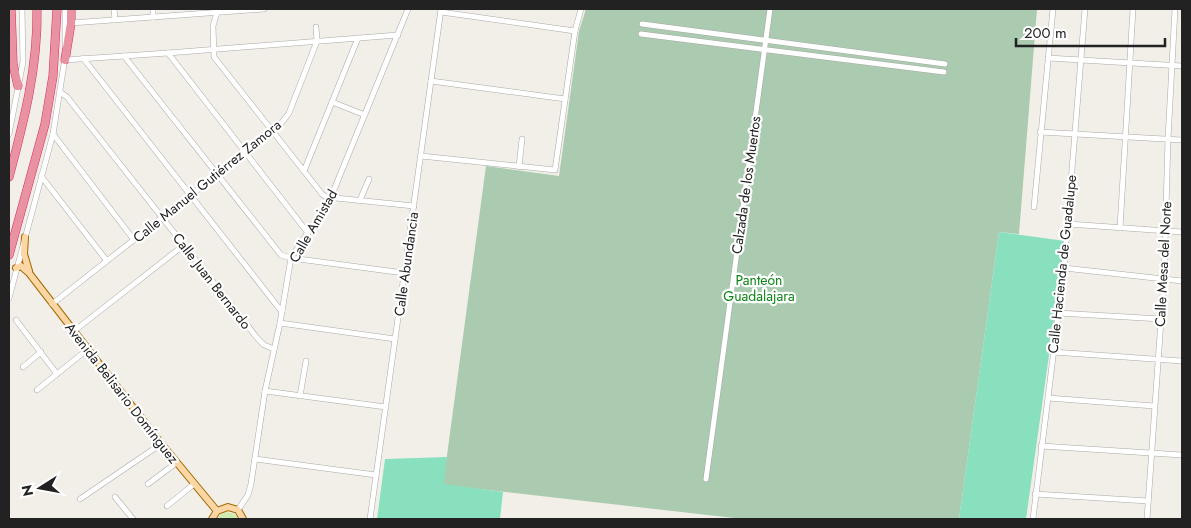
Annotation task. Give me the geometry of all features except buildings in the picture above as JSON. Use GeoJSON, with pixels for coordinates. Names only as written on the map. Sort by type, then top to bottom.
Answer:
{"type":"FeatureCollection","features":[{"type":"Feature","properties":{"kind":"highway"},"geometry":{"type":"LineString","coordinates":[[11,9],[13,64],[18,86]]}},
{"type":"Feature","properties":{"kind":"highway"},"geometry":{"type":"LineString","coordinates":[[9,177],[30,92],[35,54],[37,9]]}},
{"type":"Feature","properties":{"kind":"highway"},"geometry":{"type":"LineString","coordinates":[[9,255],[45,124],[53,76],[57,9]]}},
{"type":"Feature","properties":{"kind":"highway"},"geometry":{"type":"LineString","coordinates":[[65,60],[71,23],[71,9]]}},
{"type":"Feature","properties":{"kind":"highway"},"geometry":{"type":"LineString","coordinates":[[9,261],[13,239]]}},
{"type":"Feature","properties":{"kind":"main road","name":"Avenida Belisario Domínguez"},"geometry":{"type":"LineString","coordinates":[[25,236],[24,254],[29,272],[160,443],[217,511]]}},
{"type":"Feature","properties":{"kind":"main road"},"geometry":{"type":"LineString","coordinates":[[16,268],[21,266],[29,272]]}},
{"type":"Feature","properties":{"kind":"main road"},"geometry":{"type":"LineString","coordinates":[[212,519],[217,511],[228,507],[238,510],[243,519]]}},
{"type":"Feature","properties":{"kind":"street"},"geometry":{"type":"LineString","coordinates":[[9,134],[23,62],[22,9]]}},
{"type":"Feature","properties":{"kind":"street"},"geometry":{"type":"LineString","coordinates":[[9,298],[53,134],[65,60],[66,9]]}},
{"type":"Feature","properties":{"kind":"street"},"geometry":{"type":"LineString","coordinates":[[114,9],[115,20]]}},
{"type":"Feature","properties":{"kind":"street"},"geometry":{"type":"LineString","coordinates":[[152,9],[153,17]]}},
{"type":"Feature","properties":{"kind":"street"},"geometry":{"type":"LineString","coordinates":[[187,9],[187,15]]}},
{"type":"Feature","properties":{"kind":"street"},"geometry":{"type":"LineString","coordinates":[[71,23],[264,9]]}},
{"type":"Feature","properties":{"kind":"street","name":"Calle Amistad"},"geometry":{"type":"LineString","coordinates":[[238,510],[248,495],[265,391],[280,323],[291,258],[331,197],[408,9]]}},
{"type":"Feature","properties":{"kind":"street"},"geometry":{"type":"LineString","coordinates":[[421,156],[555,170],[575,31],[581,9]]}},
{"type":"Feature","properties":{"kind":"street","name":"Calzada de los Muertos"},"geometry":{"type":"LineString","coordinates":[[706,479],[770,9]]}},
{"type":"Feature","properties":{"kind":"street"},"geometry":{"type":"LineString","coordinates":[[1034,207],[1053,9]]}},
{"type":"Feature","properties":{"kind":"street","name":"Calle Hacienda de Guadalupe"},"geometry":{"type":"LineString","coordinates":[[1033,519],[1064,268],[1085,9]]}},
{"type":"Feature","properties":{"kind":"street"},"geometry":{"type":"LineString","coordinates":[[1120,228],[1133,9]]}},
{"type":"Feature","properties":{"kind":"street","name":"Calle Mesa del Norte"},"geometry":{"type":"LineString","coordinates":[[1147,519],[1164,278],[1164,231],[1175,9]]}},
{"type":"Feature","properties":{"kind":"street"},"geometry":{"type":"LineString","coordinates":[[441,10],[575,31]]}},
{"type":"Feature","properties":{"kind":"street","name":"Calle Abundancia"},"geometry":{"type":"LineString","coordinates":[[370,519],[441,10]]}},
{"type":"Feature","properties":{"kind":"street"},"geometry":{"type":"LineString","coordinates":[[217,11],[213,26],[214,57],[322,194],[331,197],[414,206]]}},
{"type":"Feature","properties":{"kind":"street"},"geometry":{"type":"LineString","coordinates":[[642,24],[945,64]]}},
{"type":"Feature","properties":{"kind":"street","name":"Calle Manuel Gutiérrez Zamora"},"geometry":{"type":"LineString","coordinates":[[52,304],[280,125],[288,113],[317,41],[316,28]]}},
{"type":"Feature","properties":{"kind":"street"},"geometry":{"type":"LineString","coordinates":[[641,34],[944,72]]}},
{"type":"Feature","properties":{"kind":"street"},"geometry":{"type":"LineString","coordinates":[[65,60],[398,35]]}},
{"type":"Feature","properties":{"kind":"street"},"geometry":{"type":"LineString","coordinates":[[304,171],[358,38]]}},
{"type":"Feature","properties":{"kind":"street"},"geometry":{"type":"LineString","coordinates":[[168,53],[308,233]]}},
{"type":"Feature","properties":{"kind":"street"},"geometry":{"type":"LineString","coordinates":[[124,56],[280,254],[291,258],[404,273]]}},
{"type":"Feature","properties":{"kind":"street"},"geometry":{"type":"LineString","coordinates":[[83,58],[282,312]]}},
{"type":"Feature","properties":{"kind":"street"},"geometry":{"type":"LineString","coordinates":[[1048,58],[1182,66]]}},
{"type":"Feature","properties":{"kind":"street"},"geometry":{"type":"LineString","coordinates":[[431,80],[565,99]]}},
{"type":"Feature","properties":{"kind":"street","name":"Calle Juan Bernardo"},"geometry":{"type":"LineString","coordinates":[[60,92],[67,97],[261,342],[274,349]]}},
{"type":"Feature","properties":{"kind":"street"},"geometry":{"type":"LineString","coordinates":[[332,102],[365,115]]}},
{"type":"Feature","properties":{"kind":"street"},"geometry":{"type":"LineString","coordinates":[[1040,132],[1182,140]]}},
{"type":"Feature","properties":{"kind":"street"},"geometry":{"type":"LineString","coordinates":[[53,134],[134,240]]}},
{"type":"Feature","properties":{"kind":"street"},"geometry":{"type":"LineString","coordinates":[[519,167],[522,139]]}},
{"type":"Feature","properties":{"kind":"street"},"geometry":{"type":"LineString","coordinates":[[41,176],[107,261]]}},
{"type":"Feature","properties":{"kind":"street"},"geometry":{"type":"LineString","coordinates":[[360,200],[369,179]]}},
{"type":"Feature","properties":{"kind":"street"},"geometry":{"type":"LineString","coordinates":[[1068,224],[1182,232]]}},
{"type":"Feature","properties":{"kind":"street"},"geometry":{"type":"LineString","coordinates":[[74,331],[184,246]]}},
{"type":"Feature","properties":{"kind":"street"},"geometry":{"type":"LineString","coordinates":[[1064,268],[1182,281]]}},
{"type":"Feature","properties":{"kind":"street"},"geometry":{"type":"LineString","coordinates":[[1058,313],[1161,320]]}},
{"type":"Feature","properties":{"kind":"street"},"geometry":{"type":"LineString","coordinates":[[16,320],[57,374]]}},
{"type":"Feature","properties":{"kind":"street"},"geometry":{"type":"LineString","coordinates":[[280,323],[395,339]]}},
{"type":"Feature","properties":{"kind":"street"},"geometry":{"type":"LineString","coordinates":[[37,390],[88,349]]}},
{"type":"Feature","properties":{"kind":"street"},"geometry":{"type":"LineString","coordinates":[[23,367],[41,352]]}},
{"type":"Feature","properties":{"kind":"street"},"geometry":{"type":"LineString","coordinates":[[1053,352],[1182,361]]}},
{"type":"Feature","properties":{"kind":"street"},"geometry":{"type":"LineString","coordinates":[[300,396],[306,361]]}},
{"type":"Feature","properties":{"kind":"street"},"geometry":{"type":"LineString","coordinates":[[265,391],[386,407]]}},
{"type":"Feature","properties":{"kind":"street"},"geometry":{"type":"LineString","coordinates":[[1048,398],[1154,406]]}},
{"type":"Feature","properties":{"kind":"street"},"geometry":{"type":"LineString","coordinates":[[80,499],[160,443]]}},
{"type":"Feature","properties":{"kind":"street"},"geometry":{"type":"LineString","coordinates":[[1041,446],[1182,455]]}},
{"type":"Feature","properties":{"kind":"street"},"geometry":{"type":"LineString","coordinates":[[255,459],[376,475]]}},
{"type":"Feature","properties":{"kind":"street"},"geometry":{"type":"LineString","coordinates":[[148,484],[176,463]]}},
{"type":"Feature","properties":{"kind":"street"},"geometry":{"type":"LineString","coordinates":[[167,506],[194,484]]}},
{"type":"Feature","properties":{"kind":"street"},"geometry":{"type":"LineString","coordinates":[[1035,494],[1148,501]]}},
{"type":"Feature","properties":{"kind":"street"},"geometry":{"type":"LineString","coordinates":[[115,496],[133,519]]}},
{"type":"Feature","properties":{"kind":"green space","name":"Panteón Guadalajara"},"geometry":{"type":"Polygon","coordinates":[[[586,9],[1037,9],[1019,234],[999,232],[959,519],[743,519],[443,485],[486,166],[559,176],[579,31],[586,9]]]}},
{"type":"Feature","properties":{"kind":"green space"},"geometry":{"type":"Polygon","coordinates":[[[999,232],[1065,241],[1026,519],[959,519],[999,232]]]}},
{"type":"Feature","properties":{"kind":"green space"},"geometry":{"type":"Polygon","coordinates":[[[447,457],[444,484],[503,492],[500,519],[377,519],[385,459],[447,457]]]}},
{"type":"Feature","properties":{"kind":"green space"},"geometry":{"type":"Polygon","coordinates":[[[227,512],[234,514],[238,519],[218,519],[220,515],[227,512]]]}}]}
